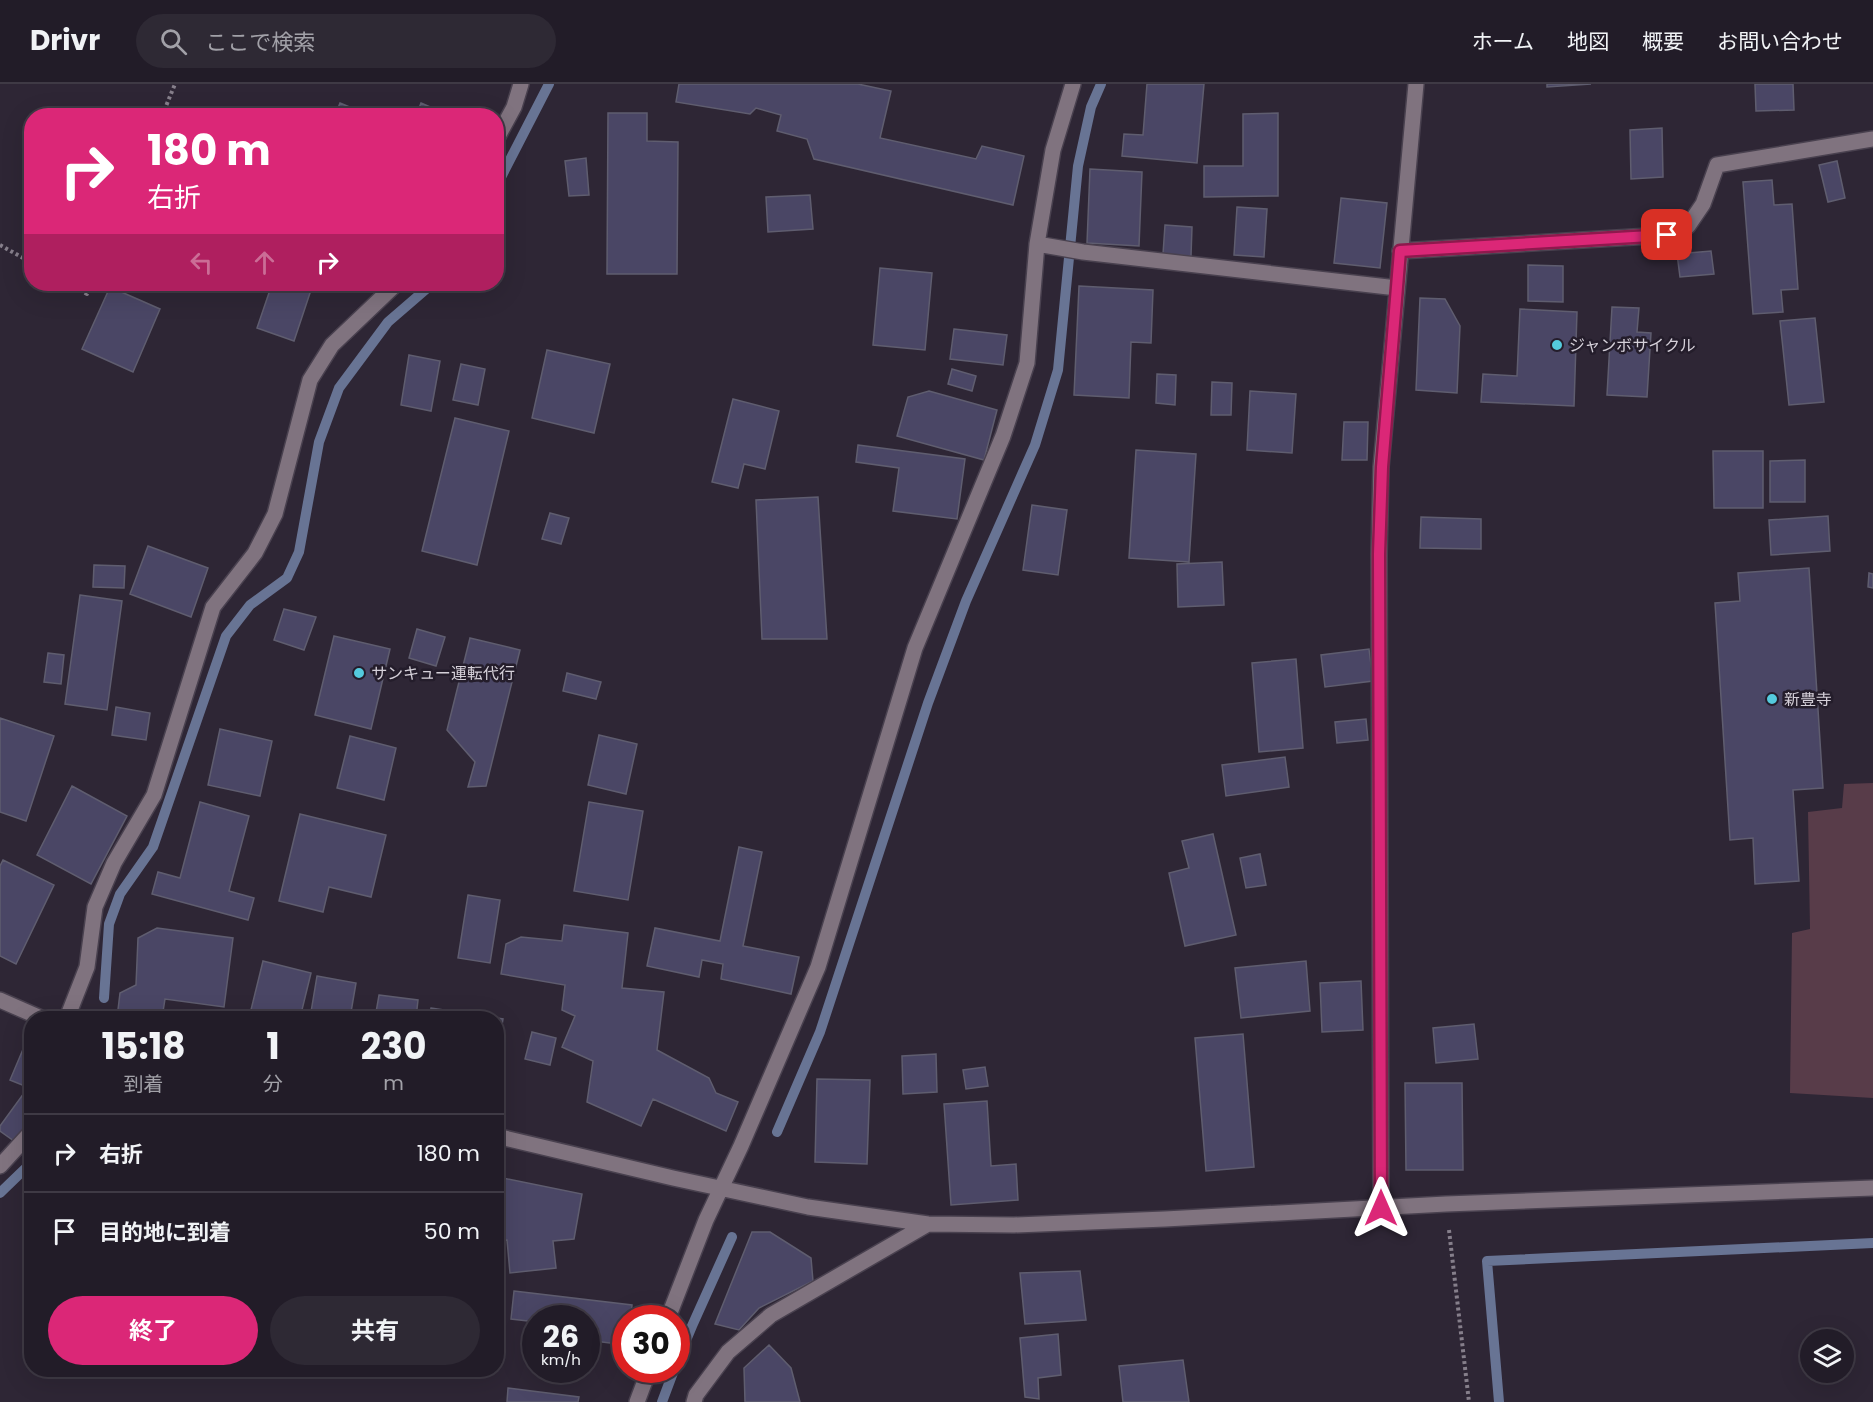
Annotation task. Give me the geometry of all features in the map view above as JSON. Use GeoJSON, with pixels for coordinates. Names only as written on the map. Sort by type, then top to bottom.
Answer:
{"type":"FeatureCollection","features":[{"type":"Feature","properties":{"kind":"street"},"geometry":{"type":"LineString","coordinates":[[504,125],[514,107],[521,84]]}},
{"type":"Feature","properties":{"kind":"street"},"geometry":{"type":"LineString","coordinates":[[673,1305],[706,1220],[818,968],[915,648],[1003,436],[1027,363],[1037,244],[1053,150],[1073,84]]}},
{"type":"Feature","properties":{"kind":"street"},"geometry":{"type":"LineString","coordinates":[[1381,1208],[1379,554],[1382,467],[1416,84]]}},
{"type":"Feature","properties":{"kind":"street"},"geometry":{"type":"LineString","coordinates":[[1400,251],[1667,235],[1688,226],[1703,204],[1718,165],[1873,139]]}},
{"type":"Feature","properties":{"kind":"street"},"geometry":{"type":"LineString","coordinates":[[1037,244],[1083,252],[1397,288]]}},
{"type":"Feature","properties":{"kind":"street"},"geometry":{"type":"LineString","coordinates":[[70,1011],[87,967],[95,907],[114,863],[154,795],[213,607],[255,553],[275,514],[310,380],[332,345],[389,291]]}},
{"type":"Feature","properties":{"kind":"street"},"geometry":{"type":"LineString","coordinates":[[0,1000],[25,1011]]}},
{"type":"Feature","properties":{"kind":"street"},"geometry":{"type":"LineString","coordinates":[[504,1138],[808,1207],[927,1224],[1014,1225],[1166,1220],[1446,1204],[1873,1188]]}},
{"type":"Feature","properties":{"kind":"street"},"geometry":{"type":"LineString","coordinates":[[0,1166],[24,1140]]}},
{"type":"Feature","properties":{"kind":"street"},"geometry":{"type":"LineString","coordinates":[[694,1402],[696,1395],[728,1352],[771,1315],[927,1224]]}},
{"type":"Feature","properties":{"kind":"street"},"geometry":{"type":"LineString","coordinates":[[637,1402],[644,1383]]}},
{"type":"Feature","properties":{"kind":"path"},"geometry":{"type":"LineString","coordinates":[[165,108],[175,84]]}},
{"type":"Feature","properties":{"kind":"path"},"geometry":{"type":"LineString","coordinates":[[0,245],[24,258]]}},
{"type":"Feature","properties":{"kind":"path"},"geometry":{"type":"LineString","coordinates":[[1446,1204],[1469,1402]]}},
{"type":"Feature","properties":{"kind":"shaded area"},"geometry":{"type":"Polygon","coordinates":[[[1873,783],[1873,1098],[1790,1093],[1792,933],[1810,929],[1808,812],[1842,808],[1844,784],[1873,783]]]}},
{"type":"Feature","properties":{"kind":"building"},"geometry":{"type":"Polygon","coordinates":[[[679,84],[858,84],[891,91],[880,138],[976,159],[982,146],[1024,156],[1013,205],[814,159],[807,139],[777,131],[781,115],[756,108],[750,114],[676,102],[679,84]]]}},
{"type":"Feature","properties":{"kind":"building"},"geometry":{"type":"Polygon","coordinates":[[[1147,84],[1204,84],[1197,163],[1122,156],[1124,134],[1143,135],[1147,84]]]}},
{"type":"Feature","properties":{"kind":"building"},"geometry":{"type":"Polygon","coordinates":[[[1547,84],[1591,84],[1547,87],[1547,84]]]}},
{"type":"Feature","properties":{"kind":"building"},"geometry":{"type":"Polygon","coordinates":[[[1755,84],[1793,84],[1794,110],[1756,111],[1755,84]]]}},
{"type":"Feature","properties":{"kind":"building"},"geometry":{"type":"Polygon","coordinates":[[[340,103],[352,108],[338,108],[340,103]]]}},
{"type":"Feature","properties":{"kind":"building"},"geometry":{"type":"Polygon","coordinates":[[[421,103],[433,108],[419,108],[421,103]]]}},
{"type":"Feature","properties":{"kind":"building"},"geometry":{"type":"Polygon","coordinates":[[[608,113],[647,113],[647,141],[678,142],[677,274],[607,274],[608,113]]]}},
{"type":"Feature","properties":{"kind":"building"},"geometry":{"type":"Polygon","coordinates":[[[1278,113],[1278,196],[1204,197],[1204,166],[1243,166],[1243,114],[1278,113]]]}},
{"type":"Feature","properties":{"kind":"building"},"geometry":{"type":"Polygon","coordinates":[[[1662,128],[1663,177],[1631,179],[1630,130],[1662,128]]]}},
{"type":"Feature","properties":{"kind":"building"},"geometry":{"type":"Polygon","coordinates":[[[586,158],[589,195],[569,196],[565,161],[586,158]]]}},
{"type":"Feature","properties":{"kind":"building"},"geometry":{"type":"Polygon","coordinates":[[[1837,161],[1845,198],[1828,202],[1819,165],[1837,161]]]}},
{"type":"Feature","properties":{"kind":"building"},"geometry":{"type":"Polygon","coordinates":[[[1090,169],[1142,172],[1139,246],[1087,243],[1090,169]]]}},
{"type":"Feature","properties":{"kind":"building"},"geometry":{"type":"Polygon","coordinates":[[[1772,180],[1774,205],[1792,204],[1798,289],[1781,290],[1783,312],[1753,314],[1743,182],[1772,180]]]}},
{"type":"Feature","properties":{"kind":"building"},"geometry":{"type":"Polygon","coordinates":[[[810,195],[813,229],[768,232],[766,197],[810,195]]]}},
{"type":"Feature","properties":{"kind":"building"},"geometry":{"type":"Polygon","coordinates":[[[1341,198],[1387,203],[1380,268],[1334,263],[1341,198]]]}},
{"type":"Feature","properties":{"kind":"building"},"geometry":{"type":"Polygon","coordinates":[[[1237,207],[1267,209],[1264,257],[1234,255],[1237,207]]]}},
{"type":"Feature","properties":{"kind":"building"},"geometry":{"type":"Polygon","coordinates":[[[1165,225],[1192,227],[1191,256],[1163,254],[1165,225]]]}},
{"type":"Feature","properties":{"kind":"building"},"geometry":{"type":"Polygon","coordinates":[[[1711,251],[1714,274],[1680,277],[1677,254],[1711,251]]]}},
{"type":"Feature","properties":{"kind":"building"},"geometry":{"type":"Polygon","coordinates":[[[1528,265],[1563,266],[1563,302],[1528,301],[1528,265]]]}},
{"type":"Feature","properties":{"kind":"building"},"geometry":{"type":"Polygon","coordinates":[[[880,268],[932,273],[925,350],[873,345],[880,268]]]}},
{"type":"Feature","properties":{"kind":"building"},"geometry":{"type":"Polygon","coordinates":[[[1079,286],[1153,290],[1151,343],[1131,342],[1129,398],[1074,395],[1079,286]]]}},
{"type":"Feature","properties":{"kind":"building"},"geometry":{"type":"Polygon","coordinates":[[[108,291],[119,291],[160,309],[133,372],[82,349],[108,291]]]}},
{"type":"Feature","properties":{"kind":"building"},"geometry":{"type":"Polygon","coordinates":[[[270,291],[311,291],[294,341],[257,328],[270,291]]]}},
{"type":"Feature","properties":{"kind":"building"},"geometry":{"type":"Polygon","coordinates":[[[1420,298],[1445,299],[1460,326],[1457,393],[1416,390],[1420,298]]]}},
{"type":"Feature","properties":{"kind":"building"},"geometry":{"type":"Polygon","coordinates":[[[1612,307],[1639,308],[1637,332],[1651,333],[1647,397],[1607,395],[1612,307]]]}},
{"type":"Feature","properties":{"kind":"building"},"geometry":{"type":"Polygon","coordinates":[[[1520,309],[1577,312],[1574,406],[1481,402],[1483,374],[1517,376],[1520,309]]]}},
{"type":"Feature","properties":{"kind":"building"},"geometry":{"type":"Polygon","coordinates":[[[1815,318],[1824,402],[1789,405],[1780,321],[1815,318]]]}},
{"type":"Feature","properties":{"kind":"building"},"geometry":{"type":"Polygon","coordinates":[[[954,329],[1007,335],[1003,365],[950,359],[954,329]]]}},
{"type":"Feature","properties":{"kind":"building"},"geometry":{"type":"Polygon","coordinates":[[[547,350],[610,364],[594,433],[532,418],[547,350]]]}},
{"type":"Feature","properties":{"kind":"building"},"geometry":{"type":"Polygon","coordinates":[[[409,355],[440,361],[431,411],[401,405],[409,355]]]}},
{"type":"Feature","properties":{"kind":"building"},"geometry":{"type":"Polygon","coordinates":[[[461,364],[485,369],[478,405],[453,400],[461,364]]]}},
{"type":"Feature","properties":{"kind":"building"},"geometry":{"type":"Polygon","coordinates":[[[952,369],[976,376],[972,391],[948,384],[952,369]]]}},
{"type":"Feature","properties":{"kind":"building"},"geometry":{"type":"Polygon","coordinates":[[[1157,374],[1176,375],[1175,405],[1156,403],[1157,374]]]}},
{"type":"Feature","properties":{"kind":"building"},"geometry":{"type":"Polygon","coordinates":[[[1212,382],[1232,383],[1231,415],[1211,415],[1212,382]]]}},
{"type":"Feature","properties":{"kind":"building"},"geometry":{"type":"Polygon","coordinates":[[[929,391],[997,410],[984,460],[897,436],[908,397],[929,391]]]}},
{"type":"Feature","properties":{"kind":"building"},"geometry":{"type":"Polygon","coordinates":[[[1250,391],[1296,394],[1292,453],[1247,450],[1250,391]]]}},
{"type":"Feature","properties":{"kind":"building"},"geometry":{"type":"Polygon","coordinates":[[[733,399],[779,411],[765,469],[744,464],[738,488],[712,482],[733,399]]]}},
{"type":"Feature","properties":{"kind":"building"},"geometry":{"type":"Polygon","coordinates":[[[455,418],[509,431],[477,565],[422,551],[455,418]]]}},
{"type":"Feature","properties":{"kind":"building"},"geometry":{"type":"Polygon","coordinates":[[[1344,422],[1368,422],[1367,460],[1342,460],[1344,422]]]}},
{"type":"Feature","properties":{"kind":"building"},"geometry":{"type":"Polygon","coordinates":[[[858,445],[965,459],[957,519],[893,511],[899,468],[856,462],[858,445]]]}},
{"type":"Feature","properties":{"kind":"building"},"geometry":{"type":"Polygon","coordinates":[[[1136,450],[1196,454],[1189,562],[1129,558],[1136,450]]]}},
{"type":"Feature","properties":{"kind":"building"},"geometry":{"type":"Polygon","coordinates":[[[1713,451],[1763,451],[1763,508],[1714,508],[1713,451]]]}},
{"type":"Feature","properties":{"kind":"building"},"geometry":{"type":"Polygon","coordinates":[[[1805,460],[1805,502],[1770,502],[1770,461],[1805,460]]]}},
{"type":"Feature","properties":{"kind":"building"},"geometry":{"type":"Polygon","coordinates":[[[818,497],[827,639],[762,639],[756,500],[818,497]]]}},
{"type":"Feature","properties":{"kind":"building"},"geometry":{"type":"Polygon","coordinates":[[[1032,505],[1067,510],[1058,575],[1023,570],[1032,505]]]}},
{"type":"Feature","properties":{"kind":"building"},"geometry":{"type":"Polygon","coordinates":[[[550,513],[569,518],[561,544],[542,539],[550,513]]]}},
{"type":"Feature","properties":{"kind":"building"},"geometry":{"type":"Polygon","coordinates":[[[1828,516],[1830,551],[1771,555],[1769,520],[1828,516]]]}},
{"type":"Feature","properties":{"kind":"building"},"geometry":{"type":"Polygon","coordinates":[[[1421,517],[1481,519],[1481,549],[1420,548],[1421,517]]]}},
{"type":"Feature","properties":{"kind":"building"},"geometry":{"type":"Polygon","coordinates":[[[148,546],[208,568],[191,617],[130,594],[148,546]]]}},
{"type":"Feature","properties":{"kind":"building"},"geometry":{"type":"Polygon","coordinates":[[[1222,562],[1224,605],[1178,607],[1177,564],[1222,562]]]}},
{"type":"Feature","properties":{"kind":"building"},"geometry":{"type":"Polygon","coordinates":[[[94,565],[125,566],[124,588],[93,587],[94,565]]]}},
{"type":"Feature","properties":{"kind":"building"},"geometry":{"type":"Polygon","coordinates":[[[1809,568],[1823,788],[1793,790],[1799,881],[1755,884],[1753,838],[1730,840],[1715,603],[1740,601],[1738,573],[1809,568]]]}},
{"type":"Feature","properties":{"kind":"building"},"geometry":{"type":"Polygon","coordinates":[[[1869,573],[1873,574],[1873,588],[1868,587],[1869,573]]]}},
{"type":"Feature","properties":{"kind":"building"},"geometry":{"type":"Polygon","coordinates":[[[80,595],[122,601],[107,710],[65,704],[80,595]]]}},
{"type":"Feature","properties":{"kind":"building"},"geometry":{"type":"Polygon","coordinates":[[[284,609],[316,617],[304,650],[274,640],[284,609]]]}},
{"type":"Feature","properties":{"kind":"building"},"geometry":{"type":"Polygon","coordinates":[[[417,629],[445,637],[436,666],[409,658],[417,629]]]}},
{"type":"Feature","properties":{"kind":"building"},"geometry":{"type":"Polygon","coordinates":[[[334,636],[390,649],[371,729],[315,715],[334,636]]]}},
{"type":"Feature","properties":{"kind":"building"},"geometry":{"type":"Polygon","coordinates":[[[470,638],[520,650],[486,786],[468,787],[475,762],[447,730],[470,638]]]}},
{"type":"Feature","properties":{"kind":"building"},"geometry":{"type":"Polygon","coordinates":[[[1369,649],[1373,681],[1325,687],[1321,655],[1369,649]]]}},
{"type":"Feature","properties":{"kind":"building"},"geometry":{"type":"Polygon","coordinates":[[[48,653],[64,655],[61,684],[44,682],[48,653]]]}},
{"type":"Feature","properties":{"kind":"building"},"geometry":{"type":"Polygon","coordinates":[[[1296,659],[1303,748],[1259,752],[1252,663],[1296,659]]]}},
{"type":"Feature","properties":{"kind":"building"},"geometry":{"type":"Polygon","coordinates":[[[567,673],[601,682],[596,699],[563,691],[567,673]]]}},
{"type":"Feature","properties":{"kind":"building"},"geometry":{"type":"Polygon","coordinates":[[[116,707],[150,713],[146,740],[112,735],[116,707]]]}},
{"type":"Feature","properties":{"kind":"building"},"geometry":{"type":"Polygon","coordinates":[[[0,718],[54,736],[26,821],[0,812],[0,718]]]}},
{"type":"Feature","properties":{"kind":"building"},"geometry":{"type":"Polygon","coordinates":[[[1366,719],[1368,740],[1337,743],[1335,722],[1366,719]]]}},
{"type":"Feature","properties":{"kind":"building"},"geometry":{"type":"Polygon","coordinates":[[[220,729],[272,741],[260,796],[208,785],[220,729]]]}},
{"type":"Feature","properties":{"kind":"building"},"geometry":{"type":"Polygon","coordinates":[[[599,735],[637,744],[626,794],[588,785],[599,735]]]}},
{"type":"Feature","properties":{"kind":"building"},"geometry":{"type":"Polygon","coordinates":[[[350,736],[396,748],[384,800],[337,788],[350,736]]]}},
{"type":"Feature","properties":{"kind":"building"},"geometry":{"type":"Polygon","coordinates":[[[1285,757],[1289,787],[1226,796],[1222,765],[1285,757]]]}},
{"type":"Feature","properties":{"kind":"building"},"geometry":{"type":"Polygon","coordinates":[[[72,786],[127,816],[91,884],[37,855],[72,786]]]}},
{"type":"Feature","properties":{"kind":"building"},"geometry":{"type":"Polygon","coordinates":[[[200,802],[249,816],[229,891],[254,898],[248,920],[152,894],[158,872],[180,878],[200,802]]]}},
{"type":"Feature","properties":{"kind":"building"},"geometry":{"type":"Polygon","coordinates":[[[589,802],[643,811],[628,900],[574,891],[589,802]]]}},
{"type":"Feature","properties":{"kind":"building"},"geometry":{"type":"Polygon","coordinates":[[[300,814],[386,835],[371,897],[329,887],[323,912],[279,901],[300,814]]]}},
{"type":"Feature","properties":{"kind":"building"},"geometry":{"type":"Polygon","coordinates":[[[1213,834],[1236,935],[1185,946],[1169,873],[1189,868],[1182,841],[1213,834]]]}},
{"type":"Feature","properties":{"kind":"building"},"geometry":{"type":"Polygon","coordinates":[[[739,847],[762,852],[743,946],[799,957],[791,994],[721,979],[723,964],[702,960],[699,977],[647,966],[655,928],[720,941],[739,847]]]}},
{"type":"Feature","properties":{"kind":"building"},"geometry":{"type":"Polygon","coordinates":[[[1260,854],[1266,885],[1246,888],[1240,858],[1260,854]]]}},
{"type":"Feature","properties":{"kind":"building"},"geometry":{"type":"Polygon","coordinates":[[[3,860],[54,885],[16,964],[0,956],[0,866],[3,860]]]}},
{"type":"Feature","properties":{"kind":"building"},"geometry":{"type":"Polygon","coordinates":[[[468,895],[500,900],[490,963],[458,958],[468,895]]]}},
{"type":"Feature","properties":{"kind":"building"},"geometry":{"type":"Polygon","coordinates":[[[564,925],[628,933],[622,988],[664,992],[657,1050],[709,1078],[716,1093],[738,1102],[726,1131],[653,1099],[641,1126],[587,1102],[593,1061],[562,1047],[575,1016],[562,1010],[565,985],[501,974],[506,944],[521,937],[562,941],[564,925]]]}},
{"type":"Feature","properties":{"kind":"building"},"geometry":{"type":"Polygon","coordinates":[[[157,928],[233,938],[224,1007],[165,999],[163,1011],[118,1011],[120,993],[136,985],[138,938],[157,928]]]}},
{"type":"Feature","properties":{"kind":"building"},"geometry":{"type":"Polygon","coordinates":[[[263,961],[311,973],[302,1011],[251,1011],[263,961]]]}},
{"type":"Feature","properties":{"kind":"building"},"geometry":{"type":"Polygon","coordinates":[[[1306,961],[1310,1011],[1241,1018],[1235,968],[1306,961]]]}},
{"type":"Feature","properties":{"kind":"building"},"geometry":{"type":"Polygon","coordinates":[[[317,976],[356,983],[351,1011],[311,1011],[317,976]]]}},
{"type":"Feature","properties":{"kind":"building"},"geometry":{"type":"Polygon","coordinates":[[[1361,981],[1363,1030],[1322,1032],[1320,983],[1361,981]]]}},
{"type":"Feature","properties":{"kind":"building"},"geometry":{"type":"Polygon","coordinates":[[[379,995],[418,1000],[417,1011],[376,1011],[379,995]]]}},
{"type":"Feature","properties":{"kind":"building"},"geometry":{"type":"Polygon","coordinates":[[[431,1008],[451,1011],[430,1011],[431,1008]]]}},
{"type":"Feature","properties":{"kind":"building"},"geometry":{"type":"Polygon","coordinates":[[[1474,1024],[1478,1059],[1436,1063],[1433,1028],[1474,1024]]]}},
{"type":"Feature","properties":{"kind":"building"},"geometry":{"type":"Polygon","coordinates":[[[532,1032],[556,1038],[550,1065],[525,1059],[532,1032]]]}},
{"type":"Feature","properties":{"kind":"building"},"geometry":{"type":"Polygon","coordinates":[[[1243,1034],[1254,1167],[1206,1171],[1195,1038],[1243,1034]]]}},
{"type":"Feature","properties":{"kind":"building"},"geometry":{"type":"Polygon","coordinates":[[[24,1047],[24,1086],[10,1080],[24,1047]]]}},
{"type":"Feature","properties":{"kind":"building"},"geometry":{"type":"Polygon","coordinates":[[[936,1054],[937,1092],[903,1094],[902,1056],[936,1054]]]}},
{"type":"Feature","properties":{"kind":"building"},"geometry":{"type":"Polygon","coordinates":[[[985,1067],[988,1086],[966,1089],[963,1070],[985,1067]]]}},
{"type":"Feature","properties":{"kind":"building"},"geometry":{"type":"Polygon","coordinates":[[[817,1079],[870,1080],[867,1164],[815,1162],[817,1079]]]}},
{"type":"Feature","properties":{"kind":"building"},"geometry":{"type":"Polygon","coordinates":[[[1405,1083],[1462,1083],[1463,1170],[1406,1170],[1405,1083]]]}},
{"type":"Feature","properties":{"kind":"building"},"geometry":{"type":"Polygon","coordinates":[[[24,1093],[24,1129],[14,1141],[0,1131],[0,1126],[24,1093]]]}},
{"type":"Feature","properties":{"kind":"building"},"geometry":{"type":"Polygon","coordinates":[[[987,1101],[991,1166],[1016,1164],[1018,1200],[951,1205],[944,1104],[987,1101]]]}},
{"type":"Feature","properties":{"kind":"building"},"geometry":{"type":"Polygon","coordinates":[[[504,1178],[582,1194],[574,1239],[553,1241],[556,1268],[510,1273],[507,1240],[504,1240],[504,1178]]]}},
{"type":"Feature","properties":{"kind":"building"},"geometry":{"type":"Polygon","coordinates":[[[752,1232],[770,1232],[811,1258],[813,1281],[759,1308],[739,1330],[715,1324],[752,1232]]]}},
{"type":"Feature","properties":{"kind":"building"},"geometry":{"type":"Polygon","coordinates":[[[1080,1271],[1086,1320],[1025,1324],[1020,1273],[1080,1271]]]}},
{"type":"Feature","properties":{"kind":"building"},"geometry":{"type":"Polygon","coordinates":[[[514,1291],[632,1305],[612,1305],[612,1343],[600,1342],[600,1305],[522,1305],[522,1320],[511,1319],[514,1291]]]}},
{"type":"Feature","properties":{"kind":"building"},"geometry":{"type":"Polygon","coordinates":[[[1058,1334],[1061,1375],[1038,1378],[1039,1399],[1025,1397],[1020,1338],[1058,1334]]]}},
{"type":"Feature","properties":{"kind":"building"},"geometry":{"type":"Polygon","coordinates":[[[769,1345],[791,1368],[800,1402],[745,1402],[744,1368],[769,1345]]]}},
{"type":"Feature","properties":{"kind":"building"},"geometry":{"type":"Polygon","coordinates":[[[1183,1360],[1189,1402],[1123,1402],[1119,1366],[1183,1360]]]}},
{"type":"Feature","properties":{"kind":"building"},"geometry":{"type":"Polygon","coordinates":[[[508,1388],[579,1397],[578,1402],[507,1402],[508,1388]]]}},
{"type":"Feature","properties":{"kind":"waterway"},"geometry":{"type":"LineString","coordinates":[[504,171],[549,84]]}},
{"type":"Feature","properties":{"kind":"waterway"},"geometry":{"type":"LineString","coordinates":[[777,1132],[820,1032],[928,703],[966,601],[1035,445],[1058,370],[1078,166],[1091,107],[1101,84]]}},
{"type":"Feature","properties":{"kind":"waterway"},"geometry":{"type":"LineString","coordinates":[[104,998],[109,924],[120,894],[153,847],[226,636],[250,605],[287,578],[299,552],[319,442],[339,388],[388,322],[424,291]]}},
{"type":"Feature","properties":{"kind":"waterway"},"geometry":{"type":"LineString","coordinates":[[0,1193],[24,1170]]}},
{"type":"Feature","properties":{"kind":"waterway"},"geometry":{"type":"LineString","coordinates":[[690,1331],[732,1237]]}},
{"type":"Feature","properties":{"kind":"waterway"},"geometry":{"type":"LineString","coordinates":[[1499,1402],[1487,1261],[1873,1243]]}},
{"type":"Feature","properties":{"kind":"waterway"},"geometry":{"type":"LineString","coordinates":[[662,1402],[669,1383]]}},
{"type":"Feature","properties":{"kind":"place","name":"ジャンボサイクル"},"geometry":{"type":"Point","coordinates":[1557,345]}},
{"type":"Feature","properties":{"kind":"place","name":"サンキュー運転代行"},"geometry":{"type":"Point","coordinates":[359,673]}},
{"type":"Feature","properties":{"kind":"place","name":"新豊寺"},"geometry":{"type":"Point","coordinates":[1772,699]}},
{"type":"Feature","properties":{"kind":"route"},"geometry":{"type":"LineString","coordinates":[[1381,1208],[1379,554],[1382,467],[1400,251],[1667,235]]}}]}
